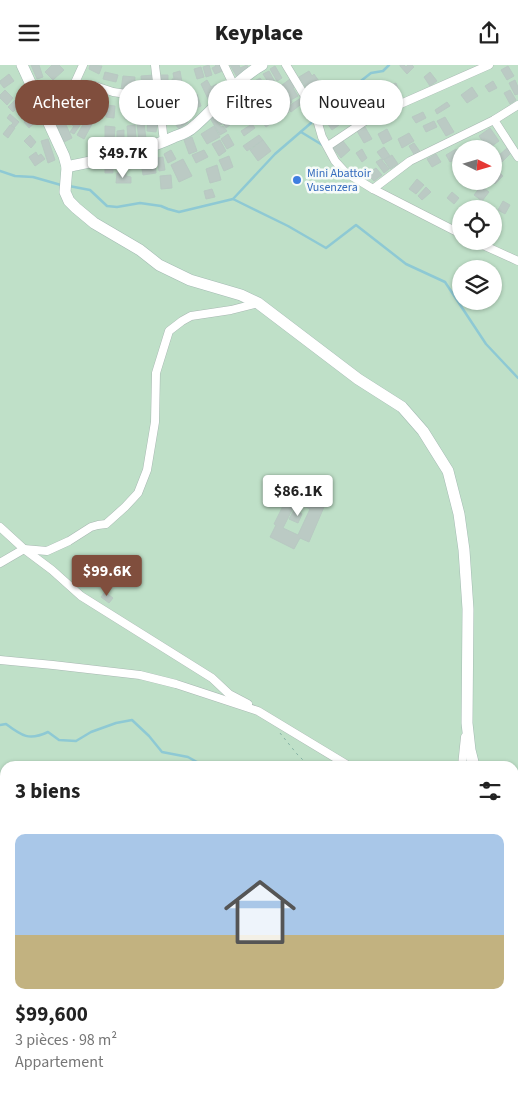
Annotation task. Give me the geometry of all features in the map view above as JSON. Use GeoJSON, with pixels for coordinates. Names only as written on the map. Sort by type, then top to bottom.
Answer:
{"type":"FeatureCollection","features":[{"type":"Feature","properties":{"kind":"street"},"geometry":{"type":"LineString","coordinates":[[22,65],[29,80]]}},
{"type":"Feature","properties":{"kind":"street"},"geometry":{"type":"LineString","coordinates":[[76,80],[83,65]]}},
{"type":"Feature","properties":{"kind":"street"},"geometry":{"type":"LineString","coordinates":[[155,65],[157,80]]}},
{"type":"Feature","properties":{"kind":"street"},"geometry":{"type":"LineString","coordinates":[[224,65],[231,80]]}},
{"type":"Feature","properties":{"kind":"street"},"geometry":{"type":"LineString","coordinates":[[243,80],[262,65]]}},
{"type":"Feature","properties":{"kind":"street"},"geometry":{"type":"LineString","coordinates":[[286,65],[315,113],[322,137],[335,161],[345,172],[373,189],[452,230]]}},
{"type":"Feature","properties":{"kind":"street"},"geometry":{"type":"LineString","coordinates":[[328,146],[371,117],[489,65]]}},
{"type":"Feature","properties":{"kind":"street"},"geometry":{"type":"LineString","coordinates":[[373,189],[410,161],[494,120],[518,105]]}},
{"type":"Feature","properties":{"kind":"street"},"geometry":{"type":"LineString","coordinates":[[67,167],[133,152],[164,142],[189,130],[208,114]]}},
{"type":"Feature","properties":{"kind":"street"},"geometry":{"type":"LineString","coordinates":[[494,120],[518,157]]}},
{"type":"Feature","properties":{"kind":"street"},"geometry":{"type":"LineString","coordinates":[[49,125],[64,156],[67,167],[65,187],[69,201],[94,223],[140,250],[159,265],[190,280],[241,295],[258,303],[358,379],[402,407],[423,431],[448,471],[459,514],[464,550],[468,609],[467,723],[463,761]]}},
{"type":"Feature","properties":{"kind":"street"},"geometry":{"type":"LineString","coordinates":[[162,125],[164,142]]}},
{"type":"Feature","properties":{"kind":"street"},"geometry":{"type":"LineString","coordinates":[[494,250],[518,261]]}},
{"type":"Feature","properties":{"kind":"street"},"geometry":{"type":"LineString","coordinates":[[0,563],[24,549],[47,551],[69,541],[90,527],[106,523],[118,514],[138,493],[147,470],[155,422],[156,373],[169,331],[191,316],[231,310],[258,303]]}},
{"type":"Feature","properties":{"kind":"street"},"geometry":{"type":"LineString","coordinates":[[0,527],[81,597],[212,678],[229,694],[341,761]]}},
{"type":"Feature","properties":{"kind":"street"},"geometry":{"type":"LineString","coordinates":[[0,660],[140,675],[176,684],[258,711]]}},
{"type":"Feature","properties":{"kind":"street"},"geometry":{"type":"LineString","coordinates":[[467,723],[473,761]]}},
{"type":"Feature","properties":{"kind":"path"},"geometry":{"type":"LineString","coordinates":[[272,720],[280,734],[304,761]]}},
{"type":"Feature","properties":{"kind":"green space"},"geometry":{"type":"Polygon","coordinates":[[[0,65],[518,65],[518,761],[0,761],[0,65]]]}},
{"type":"Feature","properties":{"kind":"building"},"geometry":{"type":"Polygon","coordinates":[[[31,65],[39,65],[43,77],[37,79],[31,65]]]}},
{"type":"Feature","properties":{"kind":"building"},"geometry":{"type":"Polygon","coordinates":[[[52,65],[59,65],[64,70],[53,80],[45,72],[52,65]]]}},
{"type":"Feature","properties":{"kind":"building"},"geometry":{"type":"Polygon","coordinates":[[[90,65],[102,66],[99,74],[89,69],[90,65]]]}},
{"type":"Feature","properties":{"kind":"building"},"geometry":{"type":"Polygon","coordinates":[[[209,65],[212,75],[206,77],[203,67],[209,65]]]}},
{"type":"Feature","properties":{"kind":"building"},"geometry":{"type":"Polygon","coordinates":[[[215,65],[223,65],[225,70],[215,74],[212,68],[215,65]]]}},
{"type":"Feature","properties":{"kind":"building"},"geometry":{"type":"Polygon","coordinates":[[[230,65],[239,65],[240,68],[247,65],[249,70],[237,77],[230,65]]]}},
{"type":"Feature","properties":{"kind":"building"},"geometry":{"type":"Polygon","coordinates":[[[400,65],[406,67],[412,65],[414,67],[407,74],[400,65]]]}},
{"type":"Feature","properties":{"kind":"building"},"geometry":{"type":"Polygon","coordinates":[[[275,66],[282,78],[276,80],[270,69],[275,66]]]}},
{"type":"Feature","properties":{"kind":"building"},"geometry":{"type":"Polygon","coordinates":[[[508,66],[514,76],[507,80],[501,70],[508,66]]]}},
{"type":"Feature","properties":{"kind":"building"},"geometry":{"type":"Polygon","coordinates":[[[201,67],[204,77],[197,79],[194,69],[201,67]]]}},
{"type":"Feature","properties":{"kind":"building"},"geometry":{"type":"Polygon","coordinates":[[[180,71],[182,80],[172,80],[174,79],[173,73],[180,71]]]}},
{"type":"Feature","properties":{"kind":"building"},"geometry":{"type":"Polygon","coordinates":[[[269,71],[274,80],[267,80],[263,74],[269,71]]]}},
{"type":"Feature","properties":{"kind":"building"},"geometry":{"type":"Polygon","coordinates":[[[309,71],[312,76],[314,74],[318,80],[301,80],[299,77],[309,71]]]}},
{"type":"Feature","properties":{"kind":"building"},"geometry":{"type":"Polygon","coordinates":[[[105,72],[118,75],[116,82],[103,79],[105,72]]]}},
{"type":"Feature","properties":{"kind":"building"},"geometry":{"type":"Polygon","coordinates":[[[430,72],[437,81],[430,86],[424,77],[430,72]]]}},
{"type":"Feature","properties":{"kind":"building"},"geometry":{"type":"Polygon","coordinates":[[[9,74],[14,81],[4,88],[0,81],[9,74]]]}},
{"type":"Feature","properties":{"kind":"building"},"geometry":{"type":"Polygon","coordinates":[[[154,75],[154,80],[141,80],[141,76],[154,75]]]}},
{"type":"Feature","properties":{"kind":"building"},"geometry":{"type":"Polygon","coordinates":[[[161,75],[168,75],[168,80],[161,80],[161,75]]]}},
{"type":"Feature","properties":{"kind":"building"},"geometry":{"type":"Polygon","coordinates":[[[123,76],[135,77],[135,80],[122,80],[123,76]]]}},
{"type":"Feature","properties":{"kind":"building"},"geometry":{"type":"Polygon","coordinates":[[[290,79],[295,86],[293,88],[298,96],[291,100],[292,102],[290,104],[290,80],[290,79]]]}},
{"type":"Feature","properties":{"kind":"building"},"geometry":{"type":"Polygon","coordinates":[[[207,80],[208,82],[208,99],[201,84],[207,80]]]}},
{"type":"Feature","properties":{"kind":"building"},"geometry":{"type":"Polygon","coordinates":[[[515,80],[518,94],[515,95],[509,83],[515,80]]]}},
{"type":"Feature","properties":{"kind":"building"},"geometry":{"type":"Polygon","coordinates":[[[493,81],[497,88],[489,92],[485,86],[493,81]]]}},
{"type":"Feature","properties":{"kind":"building"},"geometry":{"type":"Polygon","coordinates":[[[472,87],[478,96],[467,103],[461,95],[472,87]]]}},
{"type":"Feature","properties":{"kind":"building"},"geometry":{"type":"Polygon","coordinates":[[[5,90],[13,98],[7,105],[0,98],[0,95],[5,90]]]}},
{"type":"Feature","properties":{"kind":"building"},"geometry":{"type":"Polygon","coordinates":[[[510,90],[516,100],[510,104],[504,93],[510,90]]]}},
{"type":"Feature","properties":{"kind":"building"},"geometry":{"type":"Polygon","coordinates":[[[300,99],[300,105],[291,112],[290,105],[300,99]]]}},
{"type":"Feature","properties":{"kind":"building"},"geometry":{"type":"Polygon","coordinates":[[[15,100],[15,110],[13,112],[8,107],[15,100]]]}},
{"type":"Feature","properties":{"kind":"building"},"geometry":{"type":"Polygon","coordinates":[[[447,102],[450,106],[437,114],[435,110],[447,102]]]}},
{"type":"Feature","properties":{"kind":"building"},"geometry":{"type":"Polygon","coordinates":[[[109,105],[115,106],[114,118],[109,117],[109,105]]]}},
{"type":"Feature","properties":{"kind":"building"},"geometry":{"type":"Polygon","coordinates":[[[423,112],[426,118],[416,123],[412,117],[423,112]]]}},
{"type":"Feature","properties":{"kind":"building"},"geometry":{"type":"Polygon","coordinates":[[[10,114],[15,118],[16,125],[14,128],[11,125],[13,123],[7,118],[10,114]]]}},
{"type":"Feature","properties":{"kind":"building"},"geometry":{"type":"Polygon","coordinates":[[[445,117],[454,132],[446,136],[437,121],[445,117]]]}},
{"type":"Feature","properties":{"kind":"building"},"geometry":{"type":"Polygon","coordinates":[[[434,121],[437,127],[426,132],[423,126],[434,121]]]}},
{"type":"Feature","properties":{"kind":"building"},"geometry":{"type":"Polygon","coordinates":[[[10,125],[15,128],[8,138],[3,134],[10,125]]]}},
{"type":"Feature","properties":{"kind":"building"},"geometry":{"type":"Polygon","coordinates":[[[56,125],[66,125],[72,138],[64,142],[56,125]]]}},
{"type":"Feature","properties":{"kind":"building"},"geometry":{"type":"Polygon","coordinates":[[[72,125],[80,125],[74,134],[70,132],[74,126],[72,125]]]}},
{"type":"Feature","properties":{"kind":"building"},"geometry":{"type":"Polygon","coordinates":[[[83,125],[91,125],[84,139],[77,135],[83,125]]]}},
{"type":"Feature","properties":{"kind":"building"},"geometry":{"type":"Polygon","coordinates":[[[135,125],[136,138],[128,138],[127,126],[135,125]]]}},
{"type":"Feature","properties":{"kind":"building"},"geometry":{"type":"Polygon","coordinates":[[[137,125],[144,125],[146,139],[139,140],[137,125]]]}},
{"type":"Feature","properties":{"kind":"building"},"geometry":{"type":"Polygon","coordinates":[[[148,125],[157,125],[156,132],[147,131],[148,125]]]}},
{"type":"Feature","properties":{"kind":"building"},"geometry":{"type":"Polygon","coordinates":[[[176,125],[184,125],[179,129],[176,125]]]}},
{"type":"Feature","properties":{"kind":"building"},"geometry":{"type":"Polygon","coordinates":[[[214,125],[223,126],[227,131],[220,135],[214,125]]]}},
{"type":"Feature","properties":{"kind":"building"},"geometry":{"type":"Polygon","coordinates":[[[250,125],[255,128],[244,136],[241,131],[250,125]]]}},
{"type":"Feature","properties":{"kind":"building"},"geometry":{"type":"Polygon","coordinates":[[[328,125],[339,125],[332,130],[328,125]]]}},
{"type":"Feature","properties":{"kind":"building"},"geometry":{"type":"Polygon","coordinates":[[[105,126],[115,127],[114,141],[105,140],[105,126]]]}},
{"type":"Feature","properties":{"kind":"building"},"geometry":{"type":"Polygon","coordinates":[[[214,126],[220,137],[207,144],[201,134],[214,126]]]}},
{"type":"Feature","properties":{"kind":"building"},"geometry":{"type":"Polygon","coordinates":[[[365,127],[372,139],[364,143],[357,131],[365,127]]]}},
{"type":"Feature","properties":{"kind":"building"},"geometry":{"type":"Polygon","coordinates":[[[490,128],[498,140],[482,140],[479,136],[490,128]]]}},
{"type":"Feature","properties":{"kind":"building"},"geometry":{"type":"Polygon","coordinates":[[[387,129],[392,139],[383,144],[378,134],[387,129]]]}},
{"type":"Feature","properties":{"kind":"building"},"geometry":{"type":"Polygon","coordinates":[[[124,130],[124,140],[117,140],[117,131],[124,130]]]}},
{"type":"Feature","properties":{"kind":"building"},"geometry":{"type":"Polygon","coordinates":[[[409,133],[414,141],[402,148],[398,139],[409,133]]]}},
{"type":"Feature","properties":{"kind":"building"},"geometry":{"type":"Polygon","coordinates":[[[228,134],[234,145],[227,149],[221,139],[228,134]]]}},
{"type":"Feature","properties":{"kind":"building"},"geometry":{"type":"Polygon","coordinates":[[[30,135],[36,142],[31,148],[24,141],[30,135]]]}},
{"type":"Feature","properties":{"kind":"building"},"geometry":{"type":"Polygon","coordinates":[[[259,135],[263,140],[247,151],[243,146],[259,135]]]}},
{"type":"Feature","properties":{"kind":"building"},"geometry":{"type":"Polygon","coordinates":[[[192,137],[197,151],[189,154],[184,140],[192,137]]]}},
{"type":"Feature","properties":{"kind":"building"},"geometry":{"type":"Polygon","coordinates":[[[48,139],[55,160],[48,163],[41,141],[48,139]]]}},
{"type":"Feature","properties":{"kind":"building"},"geometry":{"type":"Polygon","coordinates":[[[220,140],[226,151],[219,156],[212,144],[220,140]]]}},
{"type":"Feature","properties":{"kind":"building"},"geometry":{"type":"Polygon","coordinates":[[[263,140],[271,151],[258,161],[250,150],[263,140]]]}},
{"type":"Feature","properties":{"kind":"building"},"geometry":{"type":"Polygon","coordinates":[[[343,141],[350,150],[341,158],[333,148],[343,141]]]}},
{"type":"Feature","properties":{"kind":"building"},"geometry":{"type":"Polygon","coordinates":[[[96,142],[106,143],[105,154],[94,153],[96,142]]]}},
{"type":"Feature","properties":{"kind":"building"},"geometry":{"type":"Polygon","coordinates":[[[414,143],[421,153],[415,156],[409,146],[414,143]]]}},
{"type":"Feature","properties":{"kind":"building"},"geometry":{"type":"Polygon","coordinates":[[[384,147],[390,156],[383,160],[377,152],[384,147]]]}},
{"type":"Feature","properties":{"kind":"building"},"geometry":{"type":"Polygon","coordinates":[[[507,148],[511,153],[502,162],[502,152],[507,148]]]}},
{"type":"Feature","properties":{"kind":"building"},"geometry":{"type":"Polygon","coordinates":[[[362,149],[367,158],[362,162],[356,153],[362,149]]]}},
{"type":"Feature","properties":{"kind":"building"},"geometry":{"type":"Polygon","coordinates":[[[171,150],[176,159],[168,163],[164,154],[171,150]]]}},
{"type":"Feature","properties":{"kind":"building"},"geometry":{"type":"Polygon","coordinates":[[[204,150],[208,157],[196,163],[192,155],[204,150]]]}},
{"type":"Feature","properties":{"kind":"building"},"geometry":{"type":"Polygon","coordinates":[[[452,151],[452,161],[450,162],[446,155],[452,151]]]}},
{"type":"Feature","properties":{"kind":"building"},"geometry":{"type":"Polygon","coordinates":[[[36,152],[38,156],[41,154],[45,159],[35,166],[29,157],[36,152]]]}},
{"type":"Feature","properties":{"kind":"building"},"geometry":{"type":"Polygon","coordinates":[[[436,154],[441,162],[432,167],[427,159],[436,154]]]}},
{"type":"Feature","properties":{"kind":"building"},"geometry":{"type":"Polygon","coordinates":[[[154,155],[156,173],[143,175],[140,157],[154,155]]]}},
{"type":"Feature","properties":{"kind":"building"},"geometry":{"type":"Polygon","coordinates":[[[392,155],[398,164],[390,169],[384,160],[392,155]]]}},
{"type":"Feature","properties":{"kind":"building"},"geometry":{"type":"Polygon","coordinates":[[[229,156],[233,167],[224,171],[219,160],[229,156]]]}},
{"type":"Feature","properties":{"kind":"building"},"geometry":{"type":"Polygon","coordinates":[[[163,157],[165,170],[159,171],[157,158],[163,157]]]}},
{"type":"Feature","properties":{"kind":"building"},"geometry":{"type":"Polygon","coordinates":[[[183,159],[192,176],[179,182],[171,165],[183,159]]]}},
{"type":"Feature","properties":{"kind":"building"},"geometry":{"type":"Polygon","coordinates":[[[381,159],[389,169],[384,173],[376,162],[381,159]]]}},
{"type":"Feature","properties":{"kind":"building"},"geometry":{"type":"Polygon","coordinates":[[[130,161],[131,167],[118,170],[116,164],[130,161]]]}},
{"type":"Feature","properties":{"kind":"building"},"geometry":{"type":"Polygon","coordinates":[[[105,163],[113,164],[113,173],[105,173],[105,163]]]}},
{"type":"Feature","properties":{"kind":"building"},"geometry":{"type":"Polygon","coordinates":[[[217,165],[221,180],[210,183],[206,169],[217,165]]]}},
{"type":"Feature","properties":{"kind":"building"},"geometry":{"type":"Polygon","coordinates":[[[376,168],[382,175],[374,181],[371,178],[369,180],[367,177],[375,172],[373,170],[376,168]]]}},
{"type":"Feature","properties":{"kind":"building"},"geometry":{"type":"Polygon","coordinates":[[[117,173],[126,173],[126,176],[131,177],[131,183],[116,183],[117,173]]]}},
{"type":"Feature","properties":{"kind":"building"},"geometry":{"type":"Polygon","coordinates":[[[171,175],[172,188],[161,189],[160,176],[171,175]]]}},
{"type":"Feature","properties":{"kind":"building"},"geometry":{"type":"Polygon","coordinates":[[[417,179],[424,185],[416,194],[409,189],[417,179]]]}},
{"type":"Feature","properties":{"kind":"building"},"geometry":{"type":"Polygon","coordinates":[[[426,187],[431,192],[422,200],[418,196],[426,187]]]}},
{"type":"Feature","properties":{"kind":"building"},"geometry":{"type":"Polygon","coordinates":[[[212,189],[215,197],[206,199],[204,191],[212,189]]]}},
{"type":"Feature","properties":{"kind":"building"},"geometry":{"type":"Polygon","coordinates":[[[478,190],[489,192],[483,200],[474,195],[478,190]]]}},
{"type":"Feature","properties":{"kind":"building"},"geometry":{"type":"Polygon","coordinates":[[[452,192],[459,198],[452,200],[452,202],[447,198],[452,192]]]}},
{"type":"Feature","properties":{"kind":"building"},"geometry":{"type":"Polygon","coordinates":[[[503,201],[510,205],[505,214],[502,212],[503,201]]]}},
{"type":"Feature","properties":{"kind":"building"},"geometry":{"type":"Polygon","coordinates":[[[294,484],[327,500],[309,542],[300,538],[294,549],[270,537],[276,525],[274,524],[294,484]],[[296,502],[283,528],[298,535],[310,509],[296,502]]]}},
{"type":"Feature","properties":{"kind":"building"},"geometry":{"type":"Polygon","coordinates":[[[294,510],[302,514],[298,523],[289,519],[294,510]]]}},
{"type":"Feature","properties":{"kind":"building"},"geometry":{"type":"Polygon","coordinates":[[[105,592],[113,598],[109,603],[101,597],[105,592]]]}},
{"type":"Feature","properties":{"kind":"waterway"},"geometry":{"type":"LineString","coordinates":[[69,186],[90,190],[107,206],[117,207],[140,203],[161,206],[179,212],[233,199],[275,154],[311,123],[323,109],[348,93],[371,73],[383,71],[389,65]]}},
{"type":"Feature","properties":{"kind":"waterway"},"geometry":{"type":"LineString","coordinates":[[301,132],[324,146]]}},
{"type":"Feature","properties":{"kind":"waterway"},"geometry":{"type":"LineString","coordinates":[[0,171],[15,176],[33,177],[61,185]]}},
{"type":"Feature","properties":{"kind":"waterway"},"geometry":{"type":"LineString","coordinates":[[233,199],[288,226],[326,248],[356,225],[406,264],[445,282],[486,344],[518,378]]}},
{"type":"Feature","properties":{"kind":"waterway"},"geometry":{"type":"LineString","coordinates":[[0,725],[6,724],[26,736],[31,737],[48,732],[59,740],[76,741],[91,732],[116,723],[132,720],[162,752],[188,757],[195,761]]}},
{"type":"Feature","properties":{"kind":"place","name":"Mini Abattoir Vusenzera"},"geometry":{"type":"Point","coordinates":[297,180]}}]}
